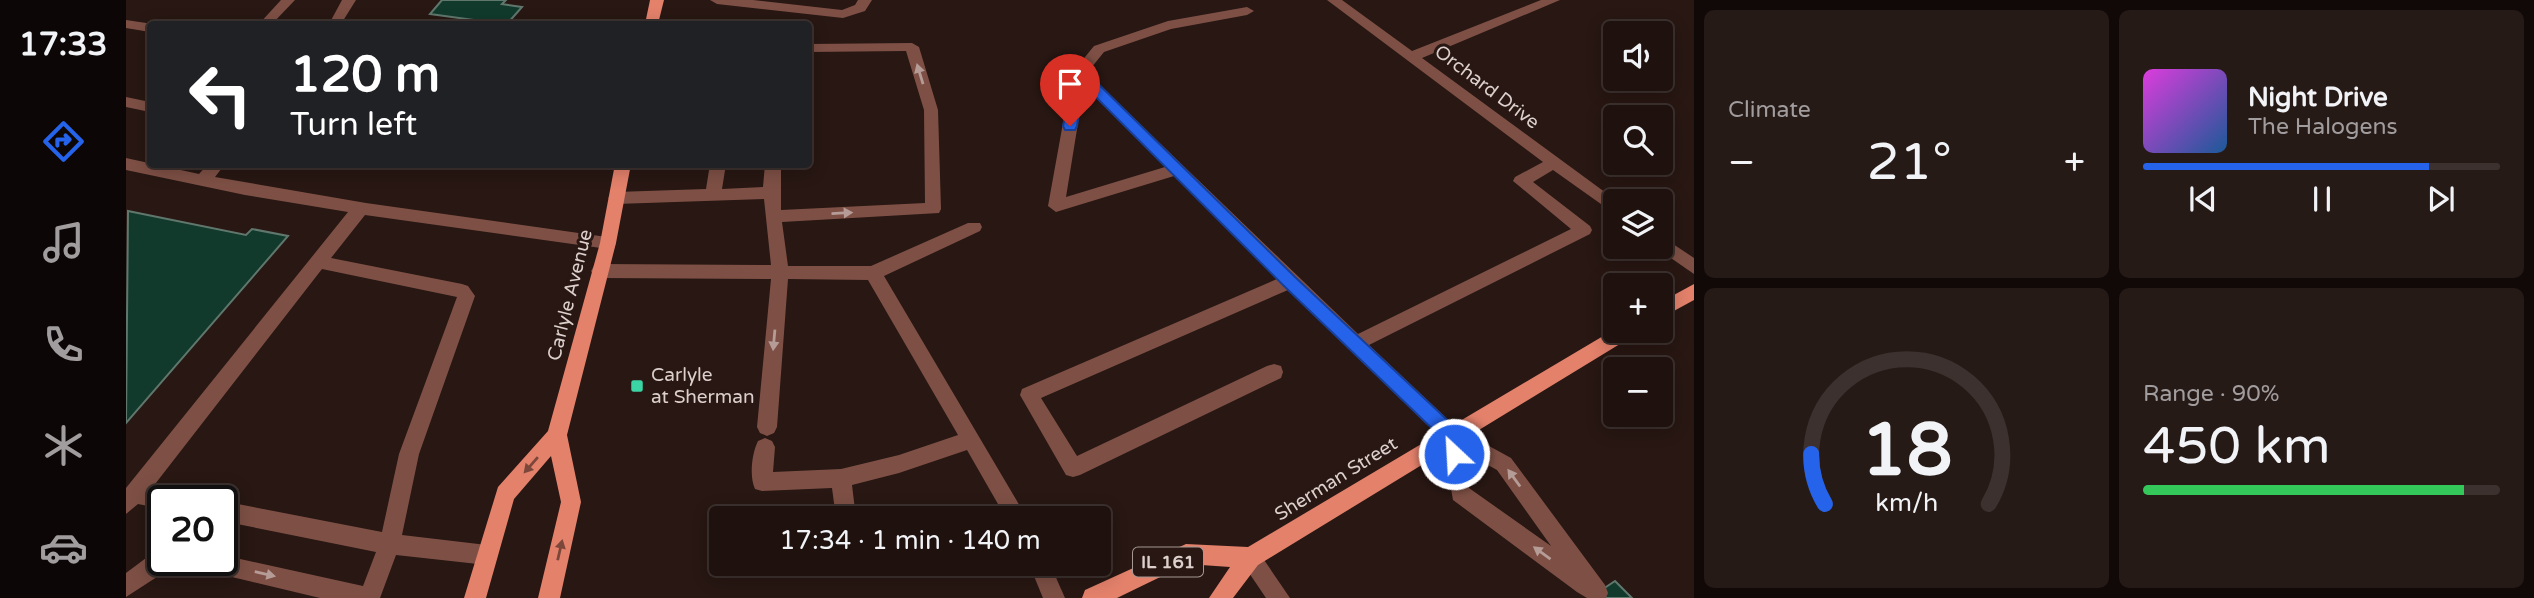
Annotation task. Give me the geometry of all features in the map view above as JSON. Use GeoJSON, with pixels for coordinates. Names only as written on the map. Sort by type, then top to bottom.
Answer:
{"type":"FeatureCollection","features":[{"type":"Feature","properties":{"kind":"main road"},"geometry":{"type":"LineString","coordinates":[[653,21],[658,0]]}},
{"type":"Feature","properties":{"kind":"main road","name":"Carlyle Avenue"},"geometry":{"type":"LineString","coordinates":[[475,598],[505,494],[557,435],[608,243],[622,168]]}},
{"type":"Feature","properties":{"kind":"main road"},"geometry":{"type":"LineString","coordinates":[[1673,304],[1694,291]]}},
{"type":"Feature","properties":{"kind":"main road","name":"Sherman Street"},"geometry":{"type":"LineString","coordinates":[[1220,598],[1250,558],[1607,343]]}},
{"type":"Feature","properties":{"kind":"main road","name":"Carlyle Avenue"},"geometry":{"type":"LineString","coordinates":[[549,598],[572,502],[557,435]]}},
{"type":"Feature","properties":{"kind":"main road","name":"IL 161"},"geometry":{"type":"LineString","coordinates":[[1093,598],[1186,554],[1250,558]]}},
{"type":"Feature","properties":{"kind":"street"},"geometry":{"type":"LineString","coordinates":[[268,21],[288,0]]}},
{"type":"Feature","properties":{"kind":"street"},"geometry":{"type":"LineString","coordinates":[[337,21],[349,0]]}},
{"type":"Feature","properties":{"kind":"street"},"geometry":{"type":"LineString","coordinates":[[771,0],[831,7],[845,6],[853,0]]}},
{"type":"Feature","properties":{"kind":"street"},"geometry":{"type":"LineString","coordinates":[[725,1],[756,2],[843,14],[860,8],[865,0]]}},
{"type":"Feature","properties":{"kind":"street","name":"Orchard Drive"},"geometry":{"type":"LineString","coordinates":[[1334,0],[1603,199]]}},
{"type":"Feature","properties":{"kind":"street"},"geometry":{"type":"LineString","coordinates":[[1411,57],[1553,0]]}},
{"type":"Feature","properties":{"kind":"street"},"geometry":{"type":"LineString","coordinates":[[1178,169],[1055,206],[1079,73],[1098,49],[1168,25],[1247,10]]}},
{"type":"Feature","properties":{"kind":"street"},"geometry":{"type":"LineString","coordinates":[[126,24],[147,28]]}},
{"type":"Feature","properties":{"kind":"street"},"geometry":{"type":"LineString","coordinates":[[774,216],[933,209],[931,110],[912,47],[812,48]]}},
{"type":"Feature","properties":{"kind":"street"},"geometry":{"type":"LineString","coordinates":[[1079,73],[1451,435],[1504,464],[1597,593],[1460,493],[1451,435]]}},
{"type":"Feature","properties":{"kind":"street"},"geometry":{"type":"LineString","coordinates":[[126,102],[147,106]]}},
{"type":"Feature","properties":{"kind":"street"},"geometry":{"type":"LineString","coordinates":[[1357,343],[1584,230],[1521,181],[1554,163]]}},
{"type":"Feature","properties":{"kind":"street"},"geometry":{"type":"LineString","coordinates":[[126,164],[361,208],[608,243]]}},
{"type":"Feature","properties":{"kind":"street"},"geometry":{"type":"LineString","coordinates":[[203,180],[214,168]]}},
{"type":"Feature","properties":{"kind":"street"},"geometry":{"type":"LineString","coordinates":[[713,194],[717,168]]}},
{"type":"Feature","properties":{"kind":"street"},"geometry":{"type":"LineString","coordinates":[[774,168],[771,192],[780,272],[762,482],[841,478],[899,464],[971,440]]}},
{"type":"Feature","properties":{"kind":"street"},"geometry":{"type":"LineString","coordinates":[[616,198],[771,192]]}},
{"type":"Feature","properties":{"kind":"street"},"geometry":{"type":"LineString","coordinates":[[130,499],[361,208]]}},
{"type":"Feature","properties":{"kind":"street"},"geometry":{"type":"LineString","coordinates":[[600,271],[873,273],[974,227]]}},
{"type":"Feature","properties":{"kind":"street"},"geometry":{"type":"LineString","coordinates":[[1673,251],[1694,267]]}},
{"type":"Feature","properties":{"kind":"street"},"geometry":{"type":"LineString","coordinates":[[238,569],[369,598],[390,544],[409,454],[466,296],[462,291],[318,262]]}},
{"type":"Feature","properties":{"kind":"street"},"geometry":{"type":"LineString","coordinates":[[873,273],[1010,506]]}},
{"type":"Feature","properties":{"kind":"street"},"geometry":{"type":"LineString","coordinates":[[1274,372],[1073,468],[1029,395],[1290,281]]}},
{"type":"Feature","properties":{"kind":"street"},"geometry":{"type":"LineString","coordinates":[[841,478],[844,506]]}},
{"type":"Feature","properties":{"kind":"street"},"geometry":{"type":"LineString","coordinates":[[238,514],[390,544],[487,555]]}},
{"type":"Feature","properties":{"kind":"street"},"geometry":{"type":"LineString","coordinates":[[1250,558],[1279,598]]}},
{"type":"Feature","properties":{"kind":"street"},"geometry":{"type":"LineString","coordinates":[[126,586],[147,571]]}},
{"type":"Feature","properties":{"kind":"street"},"geometry":{"type":"LineString","coordinates":[[1045,576],[1054,598]]}},
{"type":"Feature","properties":{"kind":"building"},"geometry":{"type":"Polygon","coordinates":[[[442,0],[506,0],[502,4],[522,7],[510,21],[481,21],[430,14],[442,0]]]}},
{"type":"Feature","properties":{"kind":"building"},"geometry":{"type":"Polygon","coordinates":[[[128,211],[246,235],[252,229],[288,236],[126,423],[128,211]]]}},
{"type":"Feature","properties":{"kind":"building"},"geometry":{"type":"Polygon","coordinates":[[[1615,581],[1632,598],[1590,598],[1597,593],[1615,581]]]}},
{"type":"Feature","properties":{"kind":"place","name":"Carlyle at Sherman"},"geometry":{"type":"Point","coordinates":[637,386]}},
{"type":"Feature","properties":{"kind":"route"},"geometry":{"type":"LineString","coordinates":[[1070,126],[1079,73],[1451,435],[1454,454]]}}]}
